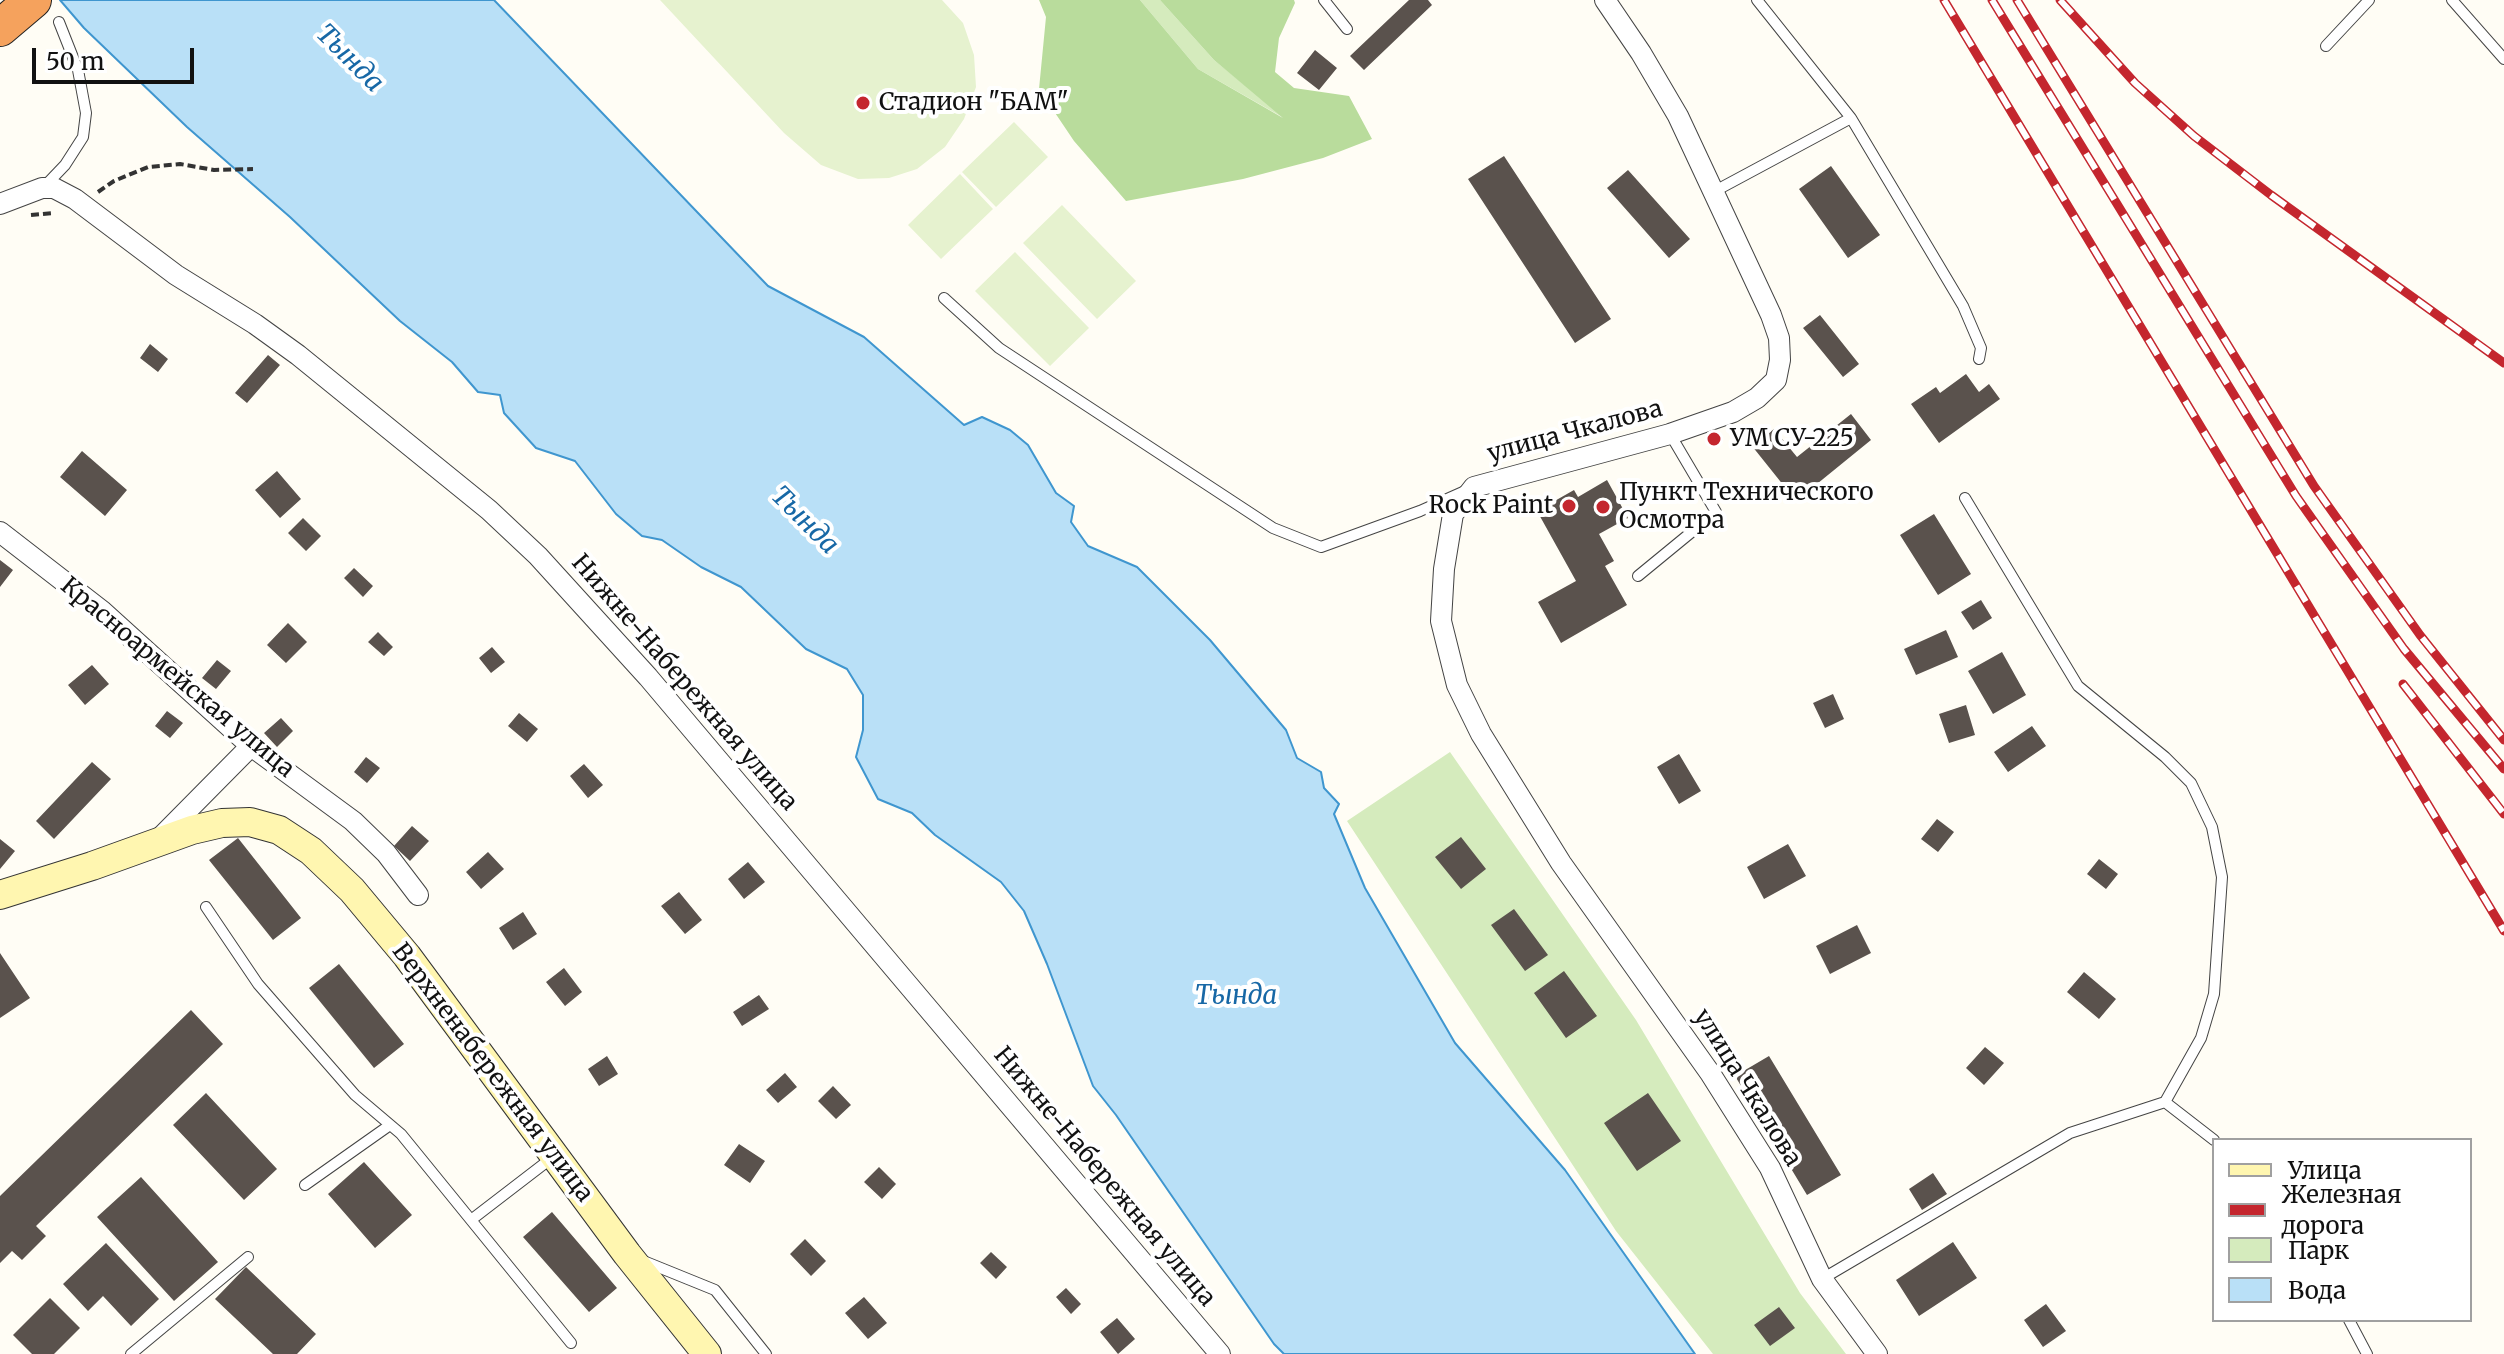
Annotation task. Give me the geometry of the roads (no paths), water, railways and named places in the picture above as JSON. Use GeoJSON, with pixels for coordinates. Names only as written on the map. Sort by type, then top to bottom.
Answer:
{"type":"FeatureCollection","features":[{"type":"Feature","properties":{"kind":"highway"},"geometry":{"type":"LineString","coordinates":[[0,28],[46,11]]}},
{"type":"Feature","properties":{"kind":"street","name":"улица Чкалова"},"geometry":{"type":"LineString","coordinates":[[1605,0],[1678,116],[1771,315],[1779,338],[1780,360],[1776,380],[1757,398],[1733,412],[1670,434],[1474,487],[1453,514],[1444,569],[1441,621],[1457,685],[1481,734],[1529,813],[1710,1073],[1770,1168],[1822,1279],[1877,1354]]}},
{"type":"Feature","properties":{"kind":"street","name":"Нижне-Набережная улица"},"geometry":{"type":"LineString","coordinates":[[42,188],[64,192],[176,275],[298,355],[489,510],[538,556],[648,677],[1220,1354]]}},
{"type":"Feature","properties":{"kind":"street"},"geometry":{"type":"LineString","coordinates":[[0,204],[42,188]]}},
{"type":"Feature","properties":{"kind":"street","name":"Красноармейская улица"},"geometry":{"type":"LineString","coordinates":[[0,532],[102,611],[251,746],[353,821],[386,853],[418,895]]}},
{"type":"Feature","properties":{"kind":"street"},"geometry":{"type":"LineString","coordinates":[[0,895],[155,843],[251,746]]}},
{"type":"Feature","properties":{"kind":"street","name":"Верхненабережная улица"},"geometry":{"type":"LineString","coordinates":[[155,843],[207,826],[250,822],[279,830],[311,851],[352,890],[407,956],[627,1254],[707,1354]]}},
{"type":"Feature","properties":{"kind":"lane"},"geometry":{"type":"LineString","coordinates":[[1324,0],[1347,29]]}},
{"type":"Feature","properties":{"kind":"lane"},"geometry":{"type":"LineString","coordinates":[[1757,0],[1851,118],[1963,306],[1981,348],[1979,359]]}},
{"type":"Feature","properties":{"kind":"lane"},"geometry":{"type":"LineString","coordinates":[[2326,46],[2369,0]]}},
{"type":"Feature","properties":{"kind":"lane"},"geometry":{"type":"LineString","coordinates":[[2452,0],[2504,59]]}},
{"type":"Feature","properties":{"kind":"lane"},"geometry":{"type":"LineString","coordinates":[[42,188],[65,165],[83,137],[86,113],[78,70],[46,11]]}},
{"type":"Feature","properties":{"kind":"lane"},"geometry":{"type":"LineString","coordinates":[[1715,191],[1851,118]]}},
{"type":"Feature","properties":{"kind":"lane"},"geometry":{"type":"LineString","coordinates":[[944,298],[1012,357],[1273,528],[1321,547],[1420,511],[1474,487]]}},
{"type":"Feature","properties":{"kind":"lane"},"geometry":{"type":"LineString","coordinates":[[1638,576],[1716,512],[1670,434]]}},
{"type":"Feature","properties":{"kind":"lane"},"geometry":{"type":"LineString","coordinates":[[1822,1279],[2070,1133],[2165,1102],[2201,1038],[2214,994],[2222,877],[2212,827],[2191,783],[2165,757],[2078,686],[1965,498]]}},
{"type":"Feature","properties":{"kind":"lane"},"geometry":{"type":"LineString","coordinates":[[206,907],[258,984],[355,1095],[401,1134],[571,1343]]}},
{"type":"Feature","properties":{"kind":"lane"},"geometry":{"type":"LineString","coordinates":[[2165,1102],[2212,1138]]}},
{"type":"Feature","properties":{"kind":"lane"},"geometry":{"type":"LineString","coordinates":[[305,1185],[390,1125]]}},
{"type":"Feature","properties":{"kind":"lane"},"geometry":{"type":"LineString","coordinates":[[471,1220],[554,1156]]}},
{"type":"Feature","properties":{"kind":"lane"},"geometry":{"type":"LineString","coordinates":[[627,1254],[715,1290],[766,1354]]}},
{"type":"Feature","properties":{"kind":"lane"},"geometry":{"type":"LineString","coordinates":[[131,1354],[248,1257]]}},
{"type":"Feature","properties":{"kind":"lane"},"geometry":{"type":"LineString","coordinates":[[2350,1322],[2367,1354]]}},
{"type":"Feature","properties":{"kind":"water","name":"Тында"},"geometry":{"type":"Polygon","coordinates":[[[60,0],[494,0],[768,286],[864,337],[964,425],[982,417],[1010,430],[1028,445],[1056,493],[1074,506],[1071,522],[1088,546],[1137,567],[1210,640],[1286,730],[1297,758],[1321,772],[1324,788],[1339,804],[1334,814],[1365,888],[1455,1043],[1565,1170],[1695,1354],[1284,1354],[1093,1086],[1024,911],[1001,882],[935,835],[912,813],[878,799],[856,757],[863,730],[863,695],[847,669],[806,649],[741,587],[701,567],[662,540],[642,536],[616,514],[575,461],[536,448],[504,413],[500,395],[478,392],[452,362],[400,321],[290,217],[187,127],[84,28],[60,0]]]}},
{"type":"Feature","properties":{"kind":"railway"},"geometry":{"type":"LineString","coordinates":[[1944,0],[2504,931]]}},
{"type":"Feature","properties":{"kind":"railway"},"geometry":{"type":"LineString","coordinates":[[1992,0],[2296,496],[2404,649],[2504,769]]}},
{"type":"Feature","properties":{"kind":"railway"},"geometry":{"type":"LineString","coordinates":[[2017,0],[2314,486],[2420,635],[2504,740]]}},
{"type":"Feature","properties":{"kind":"railway"},"geometry":{"type":"LineString","coordinates":[[2060,0],[2135,83],[2194,136],[2504,363]]}},
{"type":"Feature","properties":{"kind":"railway"},"geometry":{"type":"LineString","coordinates":[[2403,684],[2504,814]]}},
{"type":"Feature","properties":{"kind":"place","name":"Стадион \"БАМ\""},"geometry":{"type":"Point","coordinates":[863,103]}},
{"type":"Feature","properties":{"kind":"place","name":"УМ СУ-225"},"geometry":{"type":"Point","coordinates":[1714,439]}},
{"type":"Feature","properties":{"kind":"place","name":"Rock Paint"},"geometry":{"type":"Point","coordinates":[1569,506]}},
{"type":"Feature","properties":{"kind":"place","name":"Пункт Технического Осмотра"},"geometry":{"type":"Point","coordinates":[1603,507]}}]}
